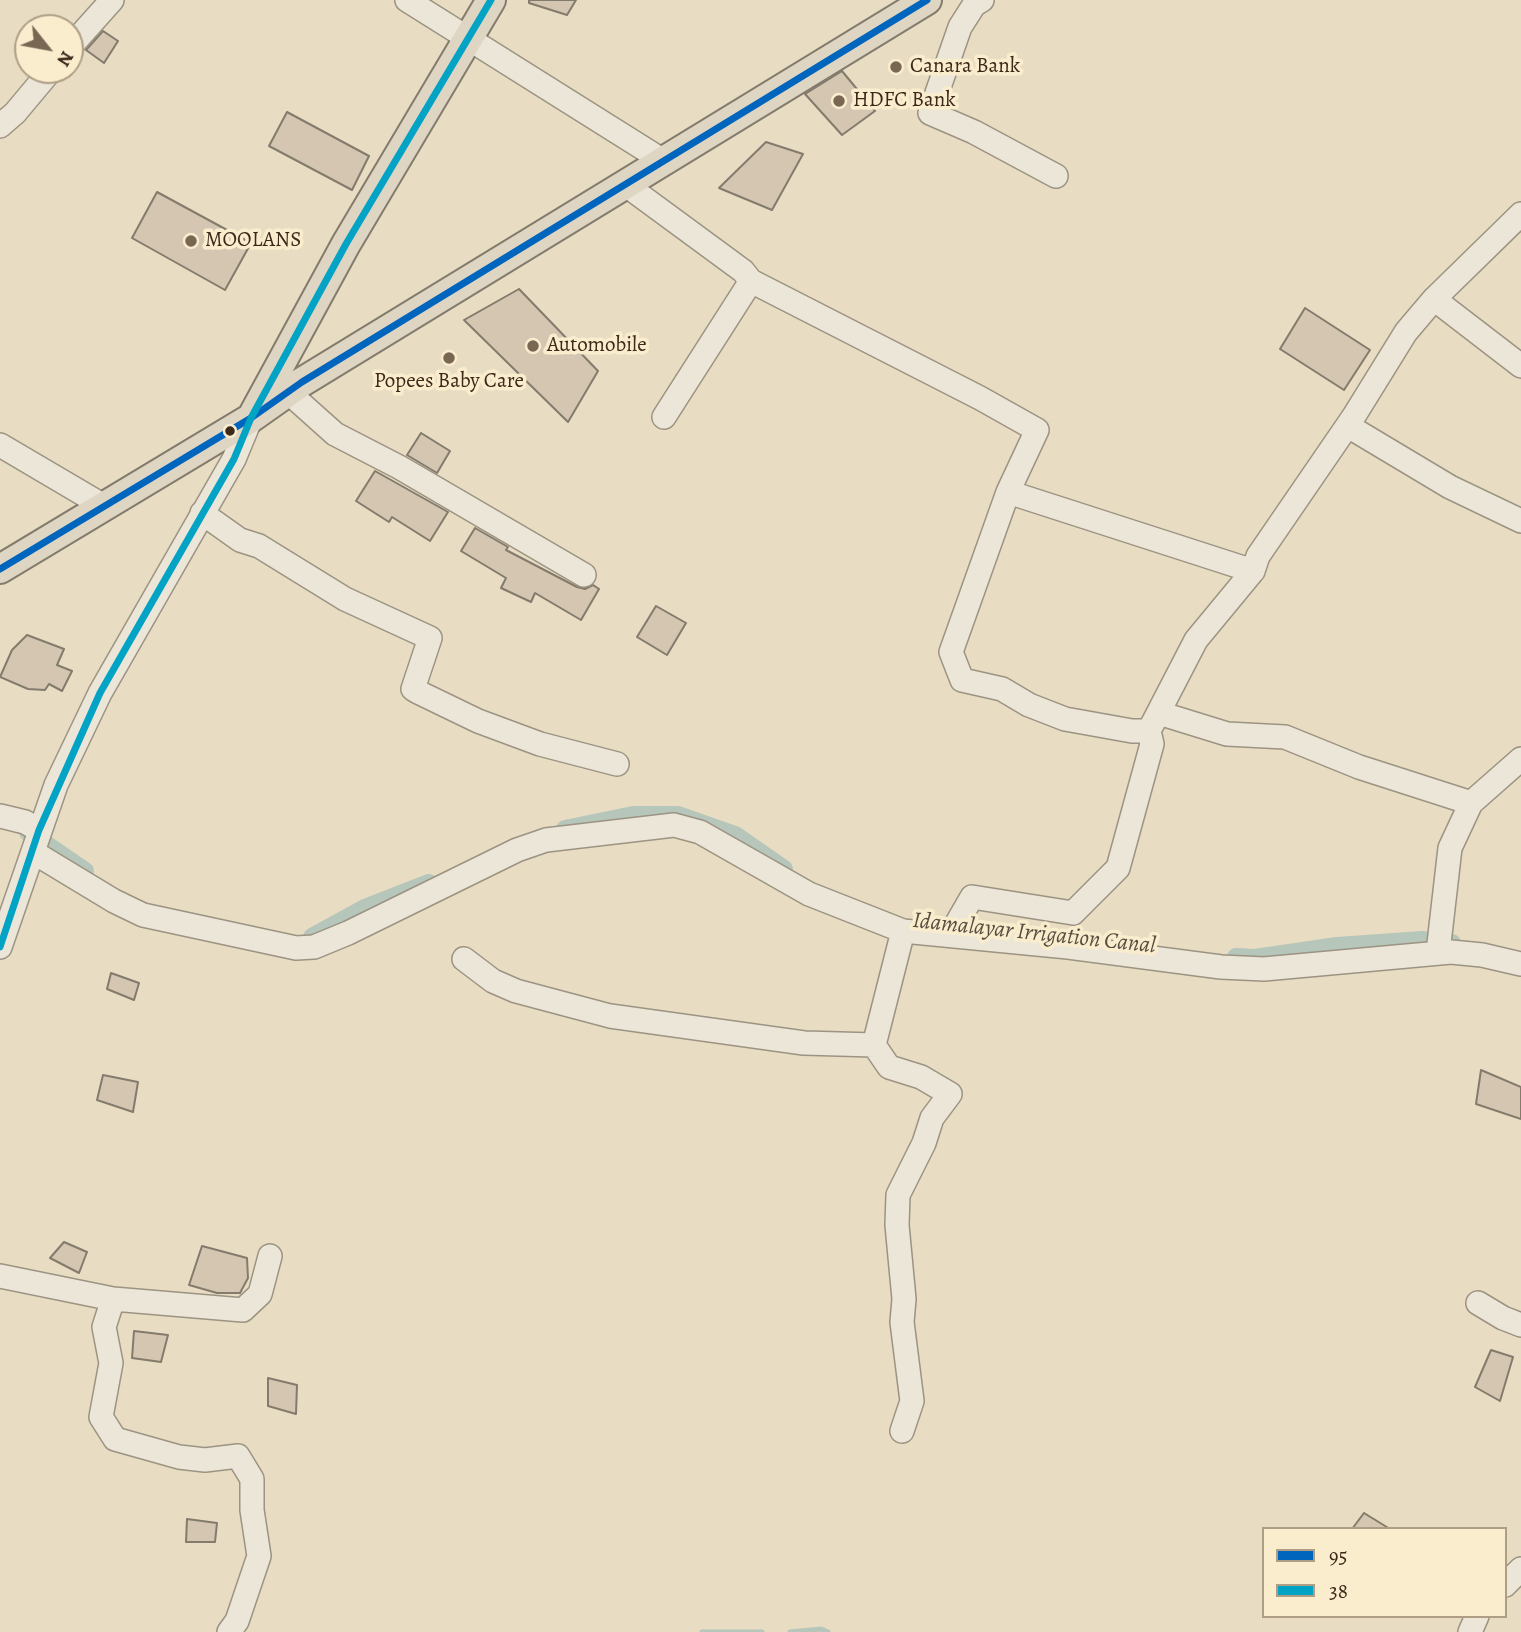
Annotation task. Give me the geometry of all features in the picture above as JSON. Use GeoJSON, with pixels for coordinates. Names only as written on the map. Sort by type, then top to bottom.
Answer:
{"type":"FeatureCollection","features":[{"type":"Feature","properties":{"kind":"main road"},"geometry":{"type":"LineString","coordinates":[[251,418],[346,244],[491,0]]}},
{"type":"Feature","properties":{"kind":"main road"},"geometry":{"type":"LineString","coordinates":[[0,569],[102,505],[251,418],[288,392],[665,162],[766,96],[927,0]]}},
{"type":"Feature","properties":{"kind":"street"},"geometry":{"type":"LineString","coordinates":[[84,31],[112,0]]}},
{"type":"Feature","properties":{"kind":"street"},"geometry":{"type":"LineString","coordinates":[[407,0],[665,162]]}},
{"type":"Feature","properties":{"kind":"street"},"geometry":{"type":"LineString","coordinates":[[982,0],[974,5],[960,27],[930,113],[1056,176]]}},
{"type":"Feature","properties":{"kind":"street"},"geometry":{"type":"LineString","coordinates":[[0,126],[38,84]]}},
{"type":"Feature","properties":{"kind":"street"},"geometry":{"type":"LineString","coordinates":[[626,185],[743,271],[751,281],[969,392],[1037,430],[1008,492],[951,652],[962,680],[1002,689],[1029,705],[1065,719],[1132,731],[1154,722],[1227,734],[1286,737],[1359,767],[1471,803]]}},
{"type":"Feature","properties":{"kind":"street"},"geometry":{"type":"LineString","coordinates":[[950,935],[972,897],[1073,914],[1118,868],[1152,744],[1154,722],[1196,640],[1253,571],[1258,556],[1348,426],[1406,332],[1434,299],[1521,214]]}},
{"type":"Feature","properties":{"kind":"street"},"geometry":{"type":"LineString","coordinates":[[664,417],[751,281]]}},
{"type":"Feature","properties":{"kind":"street"},"geometry":{"type":"LineString","coordinates":[[1434,299],[1521,366]]}},
{"type":"Feature","properties":{"kind":"street"},"geometry":{"type":"LineString","coordinates":[[288,392],[335,434],[399,467],[584,575]]}},
{"type":"Feature","properties":{"kind":"street"},"geometry":{"type":"LineString","coordinates":[[0,947],[33,852],[32,826],[100,693],[234,459],[251,418]]}},
{"type":"Feature","properties":{"kind":"street"},"geometry":{"type":"LineString","coordinates":[[1348,426],[1450,487],[1521,521]]}},
{"type":"Feature","properties":{"kind":"street"},"geometry":{"type":"LineString","coordinates":[[0,445],[102,505]]}},
{"type":"Feature","properties":{"kind":"street"},"geometry":{"type":"LineString","coordinates":[[1008,492],[1253,571]]}},
{"type":"Feature","properties":{"kind":"street"},"geometry":{"type":"LineString","coordinates":[[202,513],[240,540],[259,546],[345,599],[430,638],[413,689],[468,717],[540,744],[617,764]]}},
{"type":"Feature","properties":{"kind":"street"},"geometry":{"type":"LineString","coordinates":[[1438,953],[1450,848],[1471,803],[1521,759]]}},
{"type":"Feature","properties":{"kind":"street"},"geometry":{"type":"LineString","coordinates":[[1,816],[32,826]]}},
{"type":"Feature","properties":{"kind":"street"},"geometry":{"type":"LineString","coordinates":[[33,852],[114,901],[143,915],[296,948],[314,947],[348,933],[517,850],[546,840],[674,825],[700,832],[809,894],[903,931],[1221,967],[1264,969],[1438,953],[1482,955],[1521,964]]}},
{"type":"Feature","properties":{"kind":"street"},"geometry":{"type":"LineString","coordinates":[[902,1431],[912,1401],[902,1322],[904,1299],[897,1225],[898,1195],[924,1143],[932,1118],[950,1094],[921,1077],[889,1067],[874,1045],[903,931]]}},
{"type":"Feature","properties":{"kind":"street"},"geometry":{"type":"LineString","coordinates":[[464,959],[493,981],[516,991],[610,1016],[804,1042],[874,1045]]}},
{"type":"Feature","properties":{"kind":"street"},"geometry":{"type":"LineString","coordinates":[[0,1276],[113,1299],[243,1310],[260,1294],[270,1256]]}},
{"type":"Feature","properties":{"kind":"street"},"geometry":{"type":"LineString","coordinates":[[113,1299],[104,1327],[110,1363],[101,1417],[115,1438],[179,1457],[205,1460],[238,1456],[252,1479],[252,1510],[259,1556],[237,1621],[229,1632]]}},
{"type":"Feature","properties":{"kind":"street"},"geometry":{"type":"LineString","coordinates":[[1478,1303],[1521,1325]]}},
{"type":"Feature","properties":{"kind":"street"},"geometry":{"type":"LineString","coordinates":[[1507,1583],[1521,1569]]}},
{"type":"Feature","properties":{"kind":"building"},"geometry":{"type":"Polygon","coordinates":[[[529,0],[576,0],[567,15],[529,3],[529,0]]]}},
{"type":"Feature","properties":{"kind":"building"},"geometry":{"type":"Polygon","coordinates":[[[103,31],[118,41],[104,63],[86,50],[103,31]]]}},
{"type":"Feature","properties":{"kind":"building","name":"HDFC Bank"},"geometry":{"type":"Polygon","coordinates":[[[842,71],[875,111],[842,135],[805,94],[842,71]]]}},
{"type":"Feature","properties":{"kind":"building"},"geometry":{"type":"Polygon","coordinates":[[[287,112],[369,156],[352,190],[269,146],[287,112]]]}},
{"type":"Feature","properties":{"kind":"building"},"geometry":{"type":"Polygon","coordinates":[[[766,142],[803,154],[772,210],[719,188],[766,142]]]}},
{"type":"Feature","properties":{"kind":"building","name":"MOOLANS"},"geometry":{"type":"Polygon","coordinates":[[[157,192],[251,243],[225,290],[132,238],[157,192]]]}},
{"type":"Feature","properties":{"kind":"building","name":"Automobile"},"geometry":{"type":"Polygon","coordinates":[[[519,289],[598,371],[568,422],[464,320],[519,289]]]}},
{"type":"Feature","properties":{"kind":"building"},"geometry":{"type":"Polygon","coordinates":[[[1305,308],[1370,350],[1344,390],[1280,349],[1305,308]]]}},
{"type":"Feature","properties":{"kind":"building"},"geometry":{"type":"Polygon","coordinates":[[[421,433],[450,451],[437,473],[407,455],[421,433]]]}},
{"type":"Feature","properties":{"kind":"building"},"geometry":{"type":"Polygon","coordinates":[[[375,471],[448,512],[430,541],[392,517],[389,522],[356,501],[375,471]]]}},
{"type":"Feature","properties":{"kind":"building"},"geometry":{"type":"Polygon","coordinates":[[[475,528],[508,547],[506,550],[577,587],[585,589],[593,585],[599,589],[581,620],[535,593],[531,602],[501,588],[506,578],[461,551],[475,528]]]}},
{"type":"Feature","properties":{"kind":"building"},"geometry":{"type":"Polygon","coordinates":[[[656,606],[686,623],[667,655],[637,637],[656,606]]]}},
{"type":"Feature","properties":{"kind":"building"},"geometry":{"type":"Polygon","coordinates":[[[27,635],[64,649],[57,665],[72,671],[62,691],[49,684],[45,690],[28,689],[0,677],[12,650],[27,635]]]}},
{"type":"Feature","properties":{"kind":"building"},"geometry":{"type":"Polygon","coordinates":[[[111,973],[139,983],[134,1000],[107,989],[111,973]]]}},
{"type":"Feature","properties":{"kind":"building"},"geometry":{"type":"Polygon","coordinates":[[[1481,1070],[1521,1087],[1521,1119],[1476,1104],[1481,1070]]]}},
{"type":"Feature","properties":{"kind":"building"},"geometry":{"type":"Polygon","coordinates":[[[103,1075],[138,1082],[133,1112],[97,1100],[103,1075]]]}},
{"type":"Feature","properties":{"kind":"building"},"geometry":{"type":"Polygon","coordinates":[[[64,1242],[87,1252],[79,1273],[50,1258],[64,1242]]]}},
{"type":"Feature","properties":{"kind":"building"},"geometry":{"type":"Polygon","coordinates":[[[202,1246],[247,1258],[248,1278],[240,1293],[217,1293],[189,1285],[202,1246]]]}},
{"type":"Feature","properties":{"kind":"building"},"geometry":{"type":"Polygon","coordinates":[[[134,1331],[168,1335],[161,1362],[132,1358],[134,1331]]]}},
{"type":"Feature","properties":{"kind":"building"},"geometry":{"type":"Polygon","coordinates":[[[1491,1350],[1513,1357],[1500,1401],[1475,1387],[1491,1350]]]}},
{"type":"Feature","properties":{"kind":"building"},"geometry":{"type":"Polygon","coordinates":[[[268,1378],[297,1385],[296,1414],[268,1406],[268,1378]]]}},
{"type":"Feature","properties":{"kind":"building"},"geometry":{"type":"Polygon","coordinates":[[[1364,1513],[1387,1527],[1354,1527],[1364,1513]]]}},
{"type":"Feature","properties":{"kind":"building"},"geometry":{"type":"Polygon","coordinates":[[[187,1519],[217,1523],[215,1542],[186,1542],[187,1519]]]}},
{"type":"Feature","properties":{"kind":"waterway","name":"Idamalayar Irrigation Canal"},"geometry":{"type":"LineString","coordinates":[[565,829],[633,815],[678,815],[735,835],[784,869]]}},
{"type":"Feature","properties":{"kind":"waterway","name":"Idamalayar Irrigation Canal"},"geometry":{"type":"LineString","coordinates":[[28,832],[85,871]]}},
{"type":"Feature","properties":{"kind":"waterway","name":"Idamalayar Irrigation Canal"},"geometry":{"type":"LineString","coordinates":[[312,937],[365,908],[429,883]]}},
{"type":"Feature","properties":{"kind":"waterway","name":"Idamalayar Irrigation Canal"},"geometry":{"type":"LineString","coordinates":[[1236,957],[1255,958],[1337,946],[1422,940],[1452,943]]}},
{"type":"Feature","properties":{"kind":"waterway"},"geometry":{"type":"LineString","coordinates":[[790,1632],[821,1629],[828,1632]]}},
{"type":"Feature","properties":{"kind":"waterway"},"geometry":{"type":"LineString","coordinates":[[702,1632],[762,1632]]}},
{"type":"Feature","properties":{"kind":"transit line","name":"38"},"geometry":{"type":"LineString","coordinates":[[0,947],[39,830],[100,693],[234,459],[251,418],[346,244],[491,0]]}},
{"type":"Feature","properties":{"kind":"transit line","name":"95"},"geometry":{"type":"LineString","coordinates":[[0,569],[251,418],[302,382],[927,0]]}},
{"type":"Feature","properties":{"kind":"place","name":"Canara Bank"},"geometry":{"type":"Point","coordinates":[896,67]}},
{"type":"Feature","properties":{"kind":"place","name":"HDFC Bank"},"geometry":{"type":"Point","coordinates":[839,101]}},
{"type":"Feature","properties":{"kind":"place","name":"MOOLANS"},"geometry":{"type":"Point","coordinates":[191,241]}},
{"type":"Feature","properties":{"kind":"place","name":"Automobile"},"geometry":{"type":"Point","coordinates":[533,346]}},
{"type":"Feature","properties":{"kind":"place","name":"Popees Baby Care"},"geometry":{"type":"Point","coordinates":[449,358]}}]}
